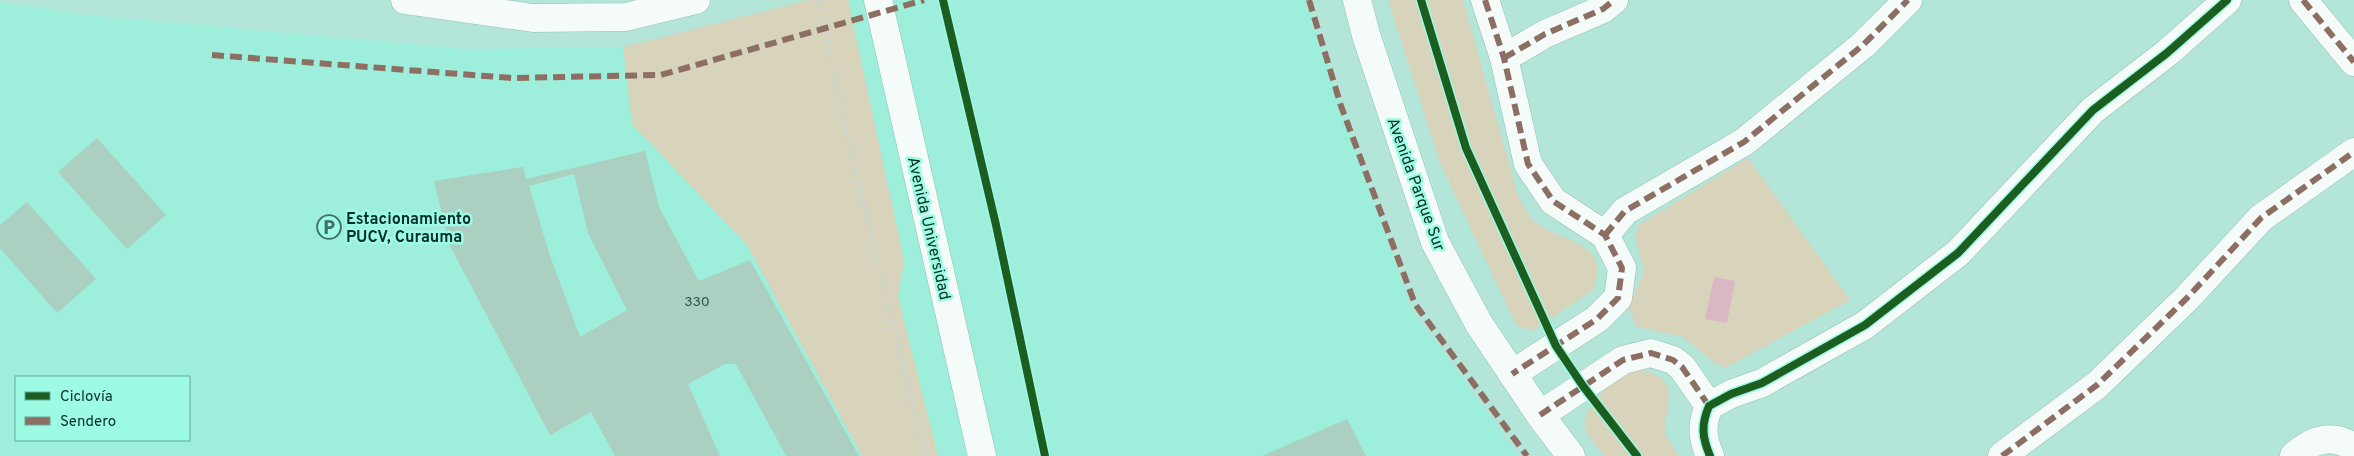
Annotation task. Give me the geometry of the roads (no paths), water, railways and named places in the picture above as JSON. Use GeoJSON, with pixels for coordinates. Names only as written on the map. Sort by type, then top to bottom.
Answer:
{"type":"FeatureCollection","features":[{"type":"Feature","properties":{"kind":"street"},"geometry":{"type":"LineString","coordinates":[[405,0],[626,17],[696,0]]}},
{"type":"Feature","properties":{"kind":"street","name":"Avenida Universidad"},"geometry":{"type":"LineString","coordinates":[[878,0],[982,456]]}},
{"type":"Feature","properties":{"kind":"street","name":"Avenida Parque Sur"},"geometry":{"type":"LineString","coordinates":[[1357,0],[1366,35],[1435,242],[1479,324],[1540,415],[1571,456]]}},
{"type":"Feature","properties":{"kind":"street"},"geometry":{"type":"LineString","coordinates":[[1485,0],[1504,58],[1528,164],[1553,201],[1605,235],[1622,268],[1618,298],[1597,320],[1512,374]]}},
{"type":"Feature","properties":{"kind":"street"},"geometry":{"type":"LineString","coordinates":[[1504,58],[1545,34],[1602,9],[1614,0]]}},
{"type":"Feature","properties":{"kind":"street"},"geometry":{"type":"LineString","coordinates":[[1605,235],[1625,211],[1744,142],[1863,45],[1908,0]]}},
{"type":"Feature","properties":{"kind":"street"},"geometry":{"type":"LineString","coordinates":[[1710,456],[1702,438],[1703,420],[1709,406],[1731,394],[1762,383],[1866,325],[1958,253],[2093,110],[2167,53],[2227,0]]}},
{"type":"Feature","properties":{"kind":"street"},"geometry":{"type":"LineString","coordinates":[[2303,0],[2354,62]]}},
{"type":"Feature","properties":{"kind":"street"},"geometry":{"type":"LineString","coordinates":[[2002,456],[2097,385],[2187,298],[2261,218],[2354,152]]}},
{"type":"Feature","properties":{"kind":"street"},"geometry":{"type":"LineString","coordinates":[[1540,415],[1623,360],[1650,353],[1673,360],[1682,367],[1709,406]]}},
{"type":"Feature","properties":{"kind":"street"},"geometry":{"type":"LineString","coordinates":[[2294,456],[2314,441],[2325,439],[2338,440],[2354,448]]}},
{"type":"Feature","properties":{"kind":"place","name":"Estacionamiento PUCV, Curauma"},"geometry":{"type":"Point","coordinates":[329,227]}}]}
